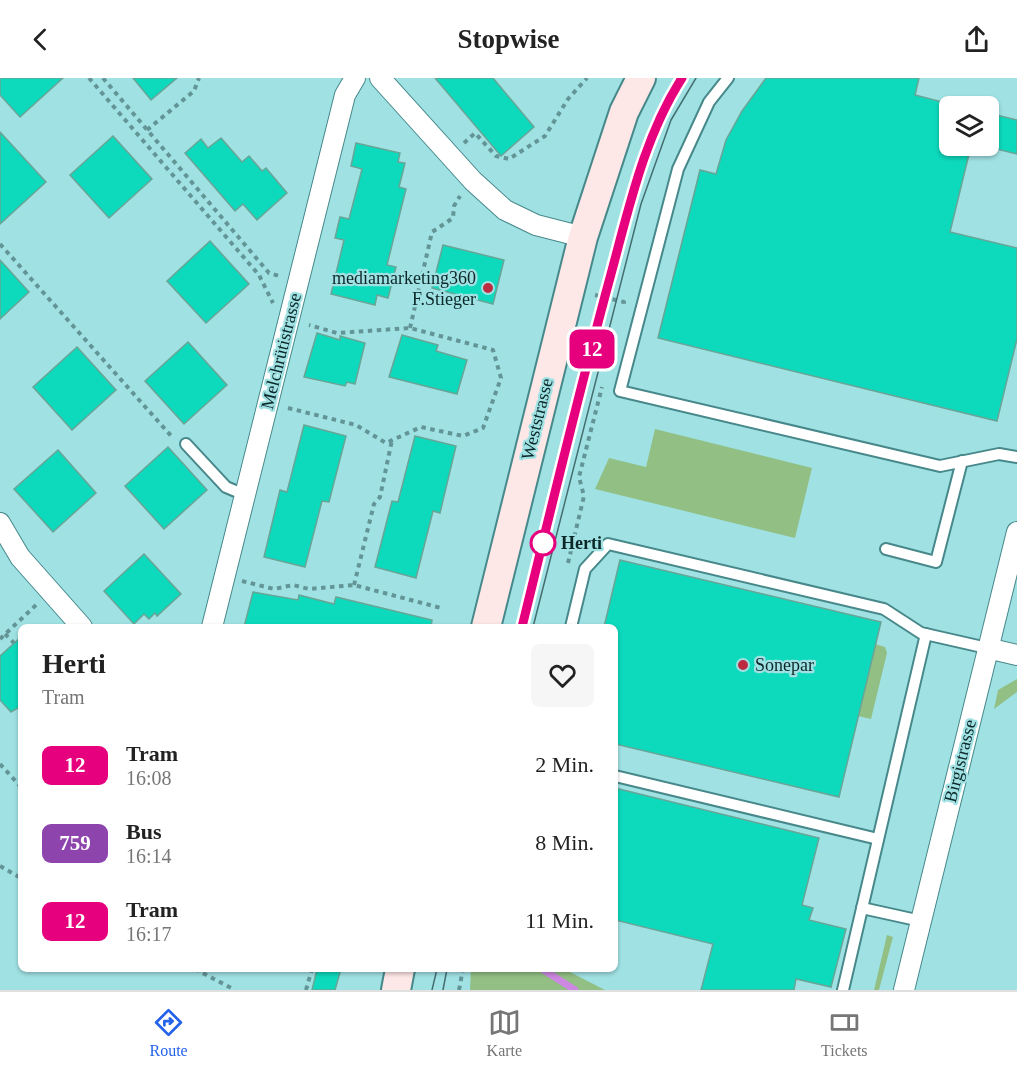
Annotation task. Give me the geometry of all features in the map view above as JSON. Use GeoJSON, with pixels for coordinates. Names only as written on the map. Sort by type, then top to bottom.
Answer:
{"type":"FeatureCollection","features":[{"type":"Feature","properties":{"kind":"main road","name":"Weststrasse"},"geometry":{"type":"LineString","coordinates":[[487,624],[583,237],[624,112],[641,78]]}},
{"type":"Feature","properties":{"kind":"main road"},"geometry":{"type":"LineString","coordinates":[[396,990],[399,972]]}},
{"type":"Feature","properties":{"kind":"street","name":"Melchrütistrasse"},"geometry":{"type":"LineString","coordinates":[[213,624],[345,96],[355,78]]}},
{"type":"Feature","properties":{"kind":"street"},"geometry":{"type":"LineString","coordinates":[[380,78],[473,181],[505,210],[536,225],[583,237]]}},
{"type":"Feature","properties":{"kind":"street"},"geometry":{"type":"LineString","coordinates":[[0,523],[20,557],[79,624]]}},
{"type":"Feature","properties":{"kind":"street","name":"Birgistrasse"},"geometry":{"type":"LineString","coordinates":[[904,990],[1017,532]]}},
{"type":"Feature","properties":{"kind":"street"},"geometry":{"type":"LineString","coordinates":[[987,648],[1017,655]]}},
{"type":"Feature","properties":{"kind":"lane"},"geometry":{"type":"LineString","coordinates":[[728,78],[709,102],[678,169],[620,391],[940,465],[999,454],[1017,457]]}},
{"type":"Feature","properties":{"kind":"lane"},"geometry":{"type":"LineString","coordinates":[[186,444],[226,487],[245,495]]}},
{"type":"Feature","properties":{"kind":"lane"},"geometry":{"type":"LineString","coordinates":[[886,549],[936,562],[962,461]]}},
{"type":"Feature","properties":{"kind":"lane"},"geometry":{"type":"LineString","coordinates":[[572,624],[585,569],[608,544],[884,609],[926,634],[987,648]]}},
{"type":"Feature","properties":{"kind":"lane"},"geometry":{"type":"LineString","coordinates":[[843,990],[926,634]]}},
{"type":"Feature","properties":{"kind":"lane"},"geometry":{"type":"LineString","coordinates":[[618,777],[878,839]]}},
{"type":"Feature","properties":{"kind":"lane"},"geometry":{"type":"LineString","coordinates":[[862,908],[921,921]]}},
{"type":"Feature","properties":{"kind":"path"},"geometry":{"type":"LineString","coordinates":[[89,78],[259,275],[270,303],[279,305]]}},
{"type":"Feature","properties":{"kind":"path"},"geometry":{"type":"LineString","coordinates":[[103,78],[270,273],[286,278]]}},
{"type":"Feature","properties":{"kind":"path"},"geometry":{"type":"LineString","coordinates":[[147,130],[194,91],[199,78]]}},
{"type":"Feature","properties":{"kind":"path"},"geometry":{"type":"LineString","coordinates":[[459,147],[475,133],[496,156],[509,159],[545,136],[568,99],[586,82],[587,78]]}},
{"type":"Feature","properties":{"kind":"path"},"geometry":{"type":"LineString","coordinates":[[410,328],[432,232],[453,218],[454,206],[462,192]]}},
{"type":"Feature","properties":{"kind":"path"},"geometry":{"type":"LineString","coordinates":[[0,244],[177,442],[186,444]]}},
{"type":"Feature","properties":{"kind":"path"},"geometry":{"type":"LineString","coordinates":[[596,296],[624,302],[621,312]]}},
{"type":"Feature","properties":{"kind":"path"},"geometry":{"type":"LineString","coordinates":[[278,406],[356,424],[386,443],[421,427],[463,436],[483,428],[501,378],[493,350],[410,328],[337,333],[314,327]]}},
{"type":"Feature","properties":{"kind":"path"},"geometry":{"type":"LineString","coordinates":[[566,573],[584,496],[579,477],[605,376]]}},
{"type":"Feature","properties":{"kind":"path"},"geometry":{"type":"LineString","coordinates":[[354,585],[375,504],[380,497],[393,440]]}},
{"type":"Feature","properties":{"kind":"path"},"geometry":{"type":"LineString","coordinates":[[245,582],[274,589],[292,585],[309,589],[354,585],[441,608]]}},
{"type":"Feature","properties":{"kind":"path"},"geometry":{"type":"LineString","coordinates":[[0,639],[36,605]]}},
{"type":"Feature","properties":{"kind":"path"},"geometry":{"type":"LineString","coordinates":[[5,634],[14,643]]}},
{"type":"Feature","properties":{"kind":"path"},"geometry":{"type":"LineString","coordinates":[[0,764],[18,784]]}},
{"type":"Feature","properties":{"kind":"path"},"geometry":{"type":"LineString","coordinates":[[0,866],[18,876]]}},
{"type":"Feature","properties":{"kind":"path"},"geometry":{"type":"LineString","coordinates":[[201,972],[235,990]]}},
{"type":"Feature","properties":{"kind":"path"},"geometry":{"type":"LineString","coordinates":[[306,990],[311,972]]}},
{"type":"Feature","properties":{"kind":"path"},"geometry":{"type":"LineString","coordinates":[[459,990],[462,972]]}},
{"type":"Feature","properties":{"kind":"green space"},"geometry":{"type":"Polygon","coordinates":[[[655,429],[812,468],[795,538],[595,489],[609,458],[646,467],[655,429]]]}},
{"type":"Feature","properties":{"kind":"green space"},"geometry":{"type":"Polygon","coordinates":[[[875,644],[885,647],[887,653],[871,719],[858,716],[875,644]]]}},
{"type":"Feature","properties":{"kind":"green space"},"geometry":{"type":"Polygon","coordinates":[[[1017,679],[1017,692],[994,709],[998,690],[1017,679]]]}},
{"type":"Feature","properties":{"kind":"green space"},"geometry":{"type":"Polygon","coordinates":[[[887,935],[893,937],[879,990],[874,990],[887,935]]]}},
{"type":"Feature","properties":{"kind":"green space"},"geometry":{"type":"Polygon","coordinates":[[[471,972],[570,972],[605,990],[470,990],[471,972]]]}},
{"type":"Feature","properties":{"kind":"building"},"geometry":{"type":"Polygon","coordinates":[[[0,78],[63,78],[20,117],[0,95],[0,78]]]}},
{"type":"Feature","properties":{"kind":"building"},"geometry":{"type":"Polygon","coordinates":[[[133,78],[177,78],[151,100],[133,78]]]}},
{"type":"Feature","properties":{"kind":"building"},"geometry":{"type":"Polygon","coordinates":[[[435,78],[493,78],[534,127],[501,156],[435,78]]]}},
{"type":"Feature","properties":{"kind":"building"},"geometry":{"type":"Polygon","coordinates":[[[766,78],[919,78],[915,95],[939,101],[939,156],[969,156],[950,232],[1017,248],[1017,339],[997,421],[658,338],[700,170],[716,174],[726,140],[742,111],[766,78]]]}},
{"type":"Feature","properties":{"kind":"building"},"geometry":{"type":"Polygon","coordinates":[[[999,116],[1017,120],[1017,154],[999,150],[999,116]]]}},
{"type":"Feature","properties":{"kind":"building"},"geometry":{"type":"Polygon","coordinates":[[[0,132],[46,182],[0,224],[0,132]]]}},
{"type":"Feature","properties":{"kind":"building"},"geometry":{"type":"Polygon","coordinates":[[[113,136],[152,179],[109,218],[70,175],[113,136]]]}},
{"type":"Feature","properties":{"kind":"building"},"geometry":{"type":"Polygon","coordinates":[[[221,138],[242,162],[249,156],[262,171],[266,168],[287,193],[257,220],[243,204],[235,211],[185,153],[201,139],[208,148],[221,138]]]}},
{"type":"Feature","properties":{"kind":"building"},"geometry":{"type":"Polygon","coordinates":[[[356,143],[400,153],[398,162],[405,163],[399,187],[406,189],[387,265],[396,267],[388,298],[377,295],[375,305],[331,294],[344,240],[335,238],[340,217],[349,219],[362,169],[351,166],[356,143]]]}},
{"type":"Feature","properties":{"kind":"building"},"geometry":{"type":"Polygon","coordinates":[[[210,241],[249,284],[206,323],[167,281],[210,241]]]}},
{"type":"Feature","properties":{"kind":"building"},"geometry":{"type":"Polygon","coordinates":[[[443,245],[504,260],[493,304],[432,288],[443,245]]]}},
{"type":"Feature","properties":{"kind":"building"},"geometry":{"type":"Polygon","coordinates":[[[0,260],[29,292],[0,319],[0,260]]]}},
{"type":"Feature","properties":{"kind":"building"},"geometry":{"type":"Polygon","coordinates":[[[317,333],[340,340],[340,336],[365,343],[355,384],[347,382],[345,386],[304,377],[317,333]]]}},
{"type":"Feature","properties":{"kind":"building"},"geometry":{"type":"Polygon","coordinates":[[[402,335],[438,345],[436,351],[467,360],[457,394],[389,377],[402,335]]]}},
{"type":"Feature","properties":{"kind":"building"},"geometry":{"type":"Polygon","coordinates":[[[188,342],[227,385],[184,424],[145,381],[188,342]]]}},
{"type":"Feature","properties":{"kind":"building"},"geometry":{"type":"Polygon","coordinates":[[[77,347],[116,390],[72,430],[33,387],[77,347]]]}},
{"type":"Feature","properties":{"kind":"building"},"geometry":{"type":"Polygon","coordinates":[[[304,425],[346,436],[329,502],[322,501],[305,567],[264,557],[280,490],[287,492],[304,425]]]}},
{"type":"Feature","properties":{"kind":"building"},"geometry":{"type":"Polygon","coordinates":[[[415,436],[456,446],[440,513],[433,511],[416,578],[375,567],[392,501],[398,502],[415,436]]]}},
{"type":"Feature","properties":{"kind":"building"},"geometry":{"type":"Polygon","coordinates":[[[168,447],[207,490],[164,529],[125,486],[168,447]]]}},
{"type":"Feature","properties":{"kind":"building"},"geometry":{"type":"Polygon","coordinates":[[[58,450],[96,493],[53,532],[14,489],[58,450]]]}},
{"type":"Feature","properties":{"kind":"building"},"geometry":{"type":"Polygon","coordinates":[[[144,554],[181,594],[157,616],[155,613],[149,619],[144,614],[134,624],[104,591],[144,554]]]}},
{"type":"Feature","properties":{"kind":"building","name":"Sonepar"},"geometry":{"type":"Polygon","coordinates":[[[620,560],[881,622],[839,797],[618,745],[618,624],[605,624],[620,560]]]}},
{"type":"Feature","properties":{"kind":"building"},"geometry":{"type":"Polygon","coordinates":[[[253,592],[298,600],[299,595],[334,604],[336,597],[432,620],[431,624],[245,624],[253,592]]]}},
{"type":"Feature","properties":{"kind":"building"},"geometry":{"type":"Polygon","coordinates":[[[18,640],[18,708],[11,712],[0,700],[0,656],[18,640]]]}},
{"type":"Feature","properties":{"kind":"building"},"geometry":{"type":"Polygon","coordinates":[[[618,789],[819,838],[802,905],[813,908],[809,920],[846,929],[831,987],[796,979],[794,990],[701,990],[713,944],[618,921],[618,789]]]}},
{"type":"Feature","properties":{"kind":"building"},"geometry":{"type":"Polygon","coordinates":[[[316,972],[340,972],[335,990],[312,990],[316,972]]]}},
{"type":"Feature","properties":{"kind":"waterway"},"geometry":{"type":"LineString","coordinates":[[547,972],[575,990]]}},
{"type":"Feature","properties":{"kind":"tram line"},"geometry":{"type":"LineString","coordinates":[[523,624],[589,355],[633,193],[659,122],[682,78]]}},
{"type":"Feature","properties":{"kind":"tram line","name":"12"},"geometry":{"type":"LineString","coordinates":[[523,624],[604,297],[634,193],[660,118],[682,78]]}},
{"type":"Feature","properties":{"kind":"tram line"},"geometry":{"type":"LineString","coordinates":[[534,624],[641,204],[671,120],[696,78]]}},
{"type":"Feature","properties":{"kind":"tram line"},"geometry":{"type":"LineString","coordinates":[[432,990],[436,972]]}},
{"type":"Feature","properties":{"kind":"tram line"},"geometry":{"type":"LineString","coordinates":[[443,990],[446,972]]}},
{"type":"Feature","properties":{"kind":"place","name":"mediamarketing360 F.Stieger"},"geometry":{"type":"Point","coordinates":[488,288]}},
{"type":"Feature","properties":{"kind":"place","name":"Herti"},"geometry":{"type":"Point","coordinates":[543,543]}},
{"type":"Feature","properties":{"kind":"place","name":"Sonepar"},"geometry":{"type":"Point","coordinates":[743,665]}}]}
